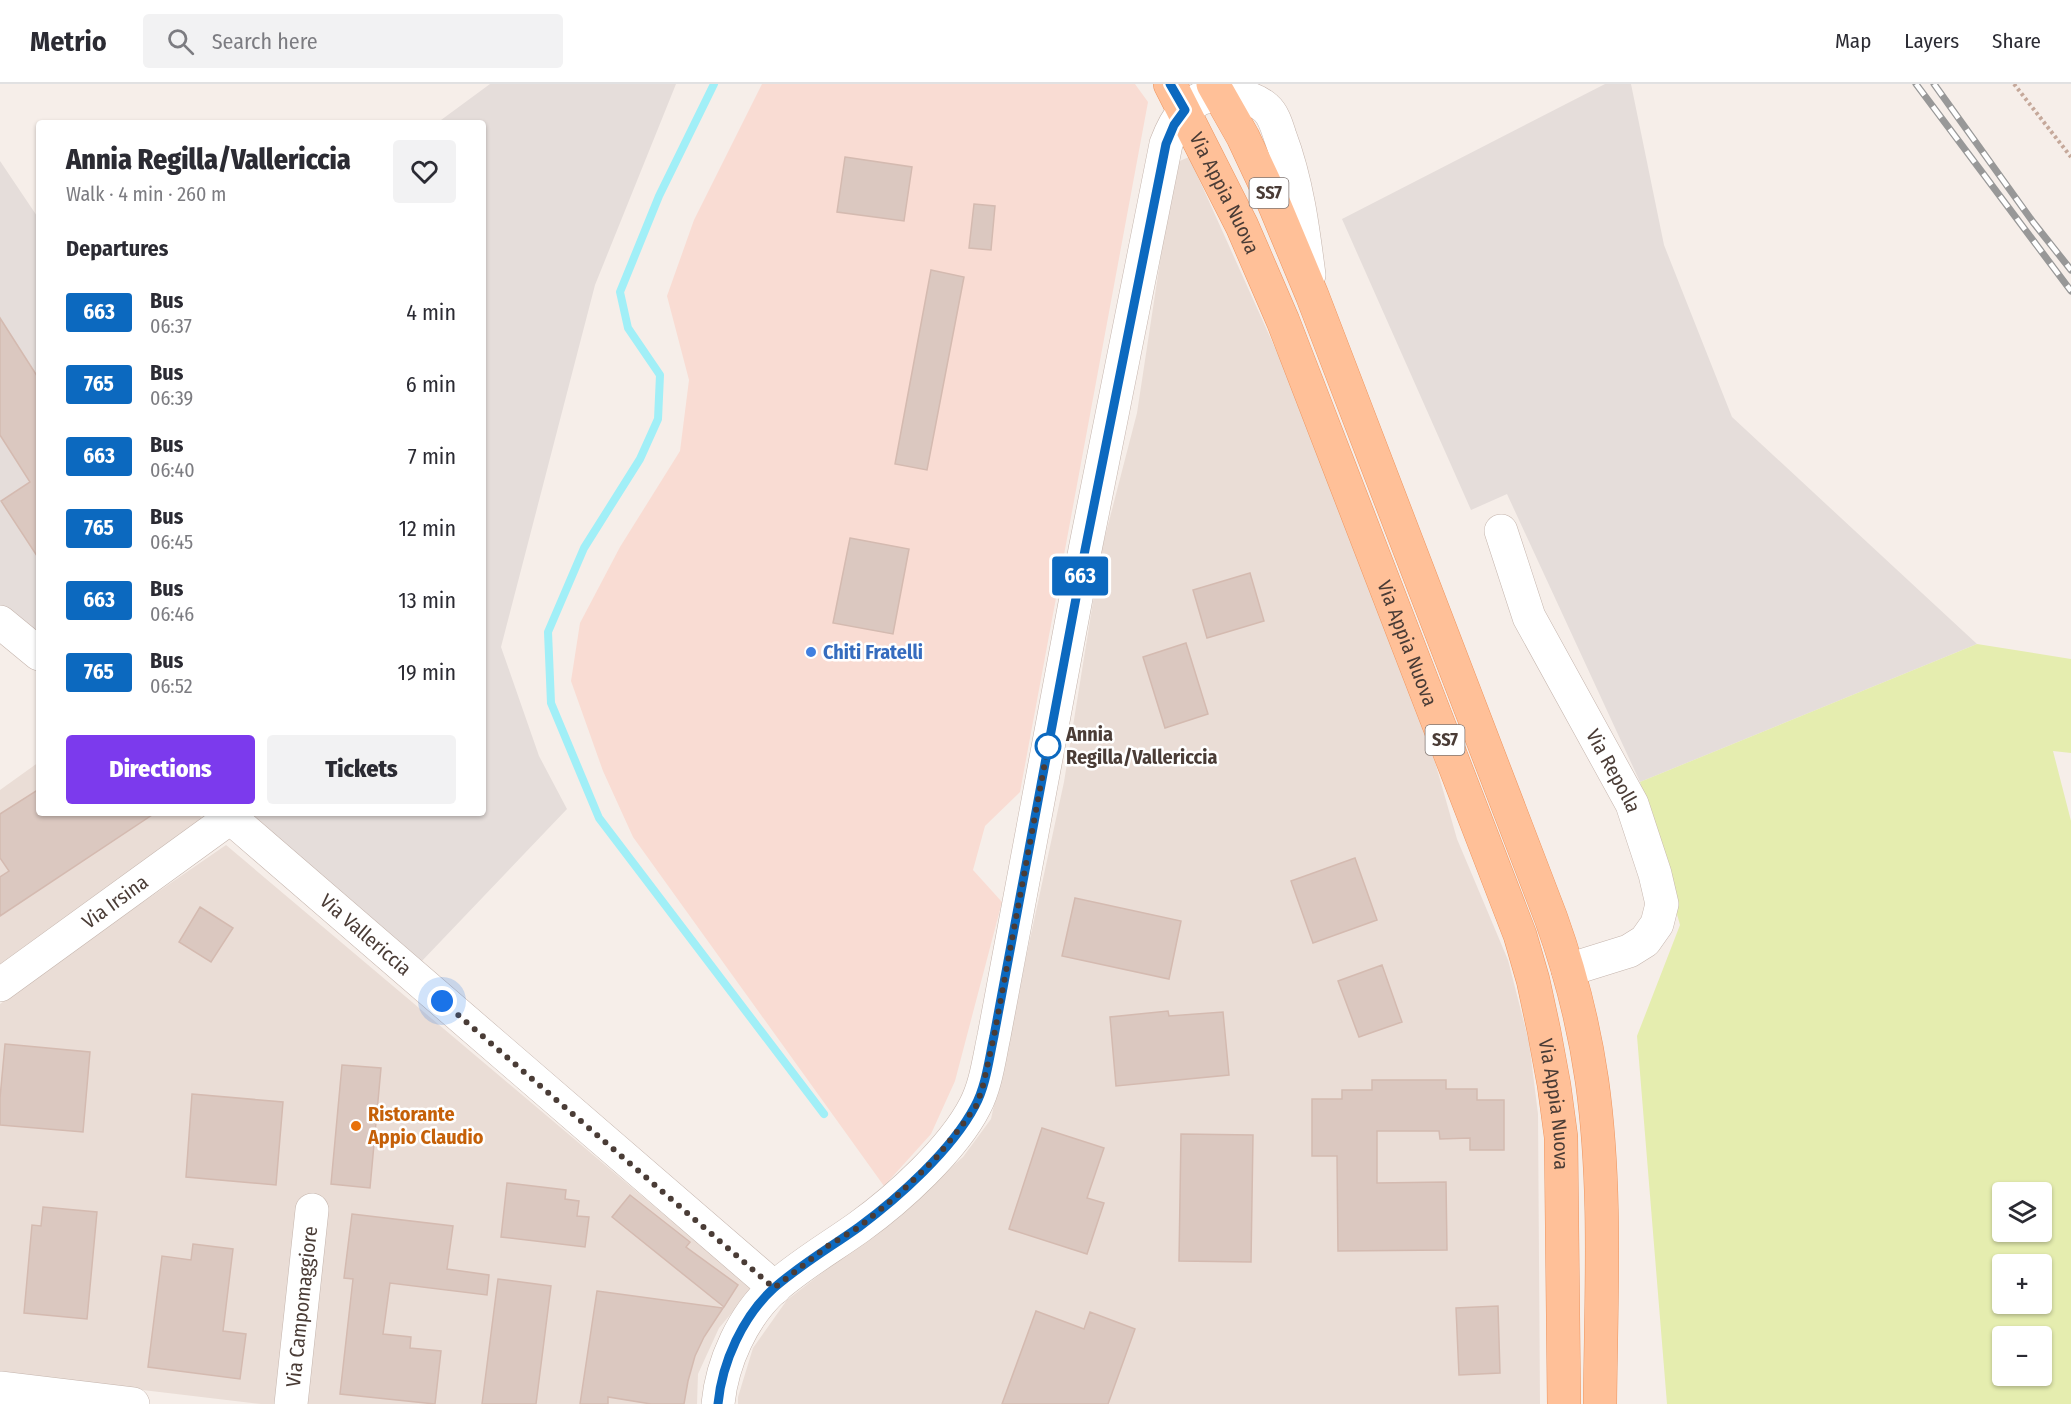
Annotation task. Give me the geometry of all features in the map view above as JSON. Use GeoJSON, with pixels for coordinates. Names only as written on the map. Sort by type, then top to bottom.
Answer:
{"type":"FeatureCollection","features":[{"type":"Feature","properties":{"kind":"main road","name":"Via Appia Nuova"},"geometry":{"type":"LineString","coordinates":[[1216,89],[1244,137],[1312,295],[1569,970],[1587,1053],[1599,1156],[1600,1404]]}},
{"type":"Feature","properties":{"kind":"main road","name":"Via Appia Nuova"},"geometry":{"type":"LineString","coordinates":[[1177,97],[1242,226],[1283,321],[1520,935],[1540,1013],[1561,1137],[1564,1404]]}},
{"type":"Feature","properties":{"kind":"street"},"geometry":{"type":"LineString","coordinates":[[718,1404],[723,1373],[737,1340],[752,1314],[774,1288],[828,1246],[866,1221],[917,1177],[936,1158],[976,1106],[982,1090],[994,1036],[1085,550],[1166,144],[1174,125],[1177,97],[1198,100],[1216,89]]}},
{"type":"Feature","properties":{"kind":"street","name":"Via Repolla"},"geometry":{"type":"LineString","coordinates":[[1501,531],[1529,617],[1632,804],[1655,874],[1662,904],[1657,924],[1645,941],[1629,951],[1569,970]]}},
{"type":"Feature","properties":{"kind":"street"},"geometry":{"type":"LineString","coordinates":[[0,622],[36,652]]}},
{"type":"Feature","properties":{"kind":"street","name":"Via Irsina"},"geometry":{"type":"LineString","coordinates":[[0,985],[227,816]]}},
{"type":"Feature","properties":{"kind":"street","name":"Via Vallericcia"},"geometry":{"type":"LineString","coordinates":[[229,816],[774,1288]]}},
{"type":"Feature","properties":{"kind":"street","name":"Via Campomaggiore"},"geometry":{"type":"LineString","coordinates":[[291,1404],[312,1210]]}},
{"type":"Feature","properties":{"kind":"street"},"geometry":{"type":"LineString","coordinates":[[0,1388],[133,1404]]}},
{"type":"Feature","properties":{"kind":"path"},"geometry":{"type":"LineString","coordinates":[[2014,84],[2071,157]]}},
{"type":"Feature","properties":{"kind":"shaded area"},"geometry":{"type":"Polygon","coordinates":[[[490,84],[676,84],[595,285],[501,647],[539,756],[567,809],[420,963],[247,816],[486,816],[486,120],[441,120],[490,84]]]}},
{"type":"Feature","properties":{"kind":"shaded area","name":"Chiti Fratelli"},"geometry":{"type":"Polygon","coordinates":[[[762,84],[1135,84],[1148,102],[1020,792],[985,826],[973,870],[1002,902],[955,1081],[931,1134],[884,1186],[633,837],[603,771],[571,681],[580,623],[620,547],[680,451],[689,380],[667,296],[694,220],[762,84]]]}},
{"type":"Feature","properties":{"kind":"shaded area"},"geometry":{"type":"Polygon","coordinates":[[[1605,84],[1631,84],[1664,245],[1732,417],[1977,644],[1640,782],[1507,494],[1471,510],[1342,219],[1605,84]]]}},
{"type":"Feature","properties":{"kind":"shaded area"},"geometry":{"type":"Polygon","coordinates":[[[1189,157],[1280,359],[1435,762],[1457,839],[1508,960],[1529,1042],[1538,1114],[1540,1404],[738,1404],[738,1397],[753,1348],[787,1300],[889,1221],[963,1157],[991,1119],[1064,782],[1101,552],[1137,413],[1175,163],[1189,157]]]}},
{"type":"Feature","properties":{"kind":"shaded area"},"geometry":{"type":"Polygon","coordinates":[[[0,161],[36,215],[36,639],[0,609],[0,161]]]}},
{"type":"Feature","properties":{"kind":"shaded area"},"geometry":{"type":"Polygon","coordinates":[[[36,764],[36,816],[200,816],[205,821],[0,966],[0,790],[36,764]]]}},
{"type":"Feature","properties":{"kind":"shaded area"},"geometry":{"type":"Polygon","coordinates":[[[226,845],[752,1289],[719,1328],[698,1374],[697,1404],[261,1404],[0,1373],[0,1004],[226,845]]]}},
{"type":"Feature","properties":{"kind":"green space"},"geometry":{"type":"Polygon","coordinates":[[[1977,644],[2071,659],[2071,753],[2053,751],[2071,821],[2071,1404],[1667,1404],[1637,1036],[1680,925],[1640,782],[1977,644]]]}},
{"type":"Feature","properties":{"kind":"building"},"geometry":{"type":"Polygon","coordinates":[[[845,157],[912,167],[904,221],[837,212],[845,157]]]}},
{"type":"Feature","properties":{"kind":"building"},"geometry":{"type":"Polygon","coordinates":[[[974,204],[995,206],[991,250],[969,248],[974,204]]]}},
{"type":"Feature","properties":{"kind":"building"},"geometry":{"type":"Polygon","coordinates":[[[931,270],[964,277],[927,470],[895,464],[931,270]]]}},
{"type":"Feature","properties":{"kind":"building"},"geometry":{"type":"Polygon","coordinates":[[[0,318],[36,374],[36,554],[1,501],[30,482],[0,435],[0,318]]]}},
{"type":"Feature","properties":{"kind":"building"},"geometry":{"type":"Polygon","coordinates":[[[850,538],[909,549],[893,634],[833,623],[850,538]]]}},
{"type":"Feature","properties":{"kind":"building"},"geometry":{"type":"Polygon","coordinates":[[[1250,573],[1264,621],[1207,638],[1193,590],[1250,573]]]}},
{"type":"Feature","properties":{"kind":"building"},"geometry":{"type":"Polygon","coordinates":[[[1186,643],[1208,714],[1165,728],[1143,657],[1186,643]]]}},
{"type":"Feature","properties":{"kind":"building"},"geometry":{"type":"Polygon","coordinates":[[[36,791],[36,816],[150,816],[0,916],[0,877],[9,871],[0,858],[0,814],[36,791]]]}},
{"type":"Feature","properties":{"kind":"building"},"geometry":{"type":"Polygon","coordinates":[[[1355,858],[1377,920],[1313,943],[1291,881],[1355,858]]]}},
{"type":"Feature","properties":{"kind":"building"},"geometry":{"type":"Polygon","coordinates":[[[1075,898],[1181,921],[1169,979],[1062,956],[1075,898]]]}},
{"type":"Feature","properties":{"kind":"building"},"geometry":{"type":"Polygon","coordinates":[[[200,907],[233,928],[211,962],[179,942],[200,907]]]}},
{"type":"Feature","properties":{"kind":"building"},"geometry":{"type":"Polygon","coordinates":[[[1382,965],[1402,1022],[1359,1037],[1338,981],[1382,965]]]}},
{"type":"Feature","properties":{"kind":"building"},"geometry":{"type":"Polygon","coordinates":[[[1168,1011],[1169,1016],[1223,1012],[1229,1075],[1116,1086],[1110,1017],[1168,1011]]]}},
{"type":"Feature","properties":{"kind":"building"},"geometry":{"type":"Polygon","coordinates":[[[5,1044],[90,1052],[83,1132],[0,1125],[5,1044]]]}},
{"type":"Feature","properties":{"kind":"building","name":"Ristorante Appio Claudio"},"geometry":{"type":"Polygon","coordinates":[[[342,1065],[381,1068],[370,1188],[331,1184],[342,1065]]]}},
{"type":"Feature","properties":{"kind":"building"},"geometry":{"type":"Polygon","coordinates":[[[1372,1080],[1446,1080],[1446,1089],[1477,1089],[1477,1100],[1504,1100],[1504,1150],[1470,1150],[1470,1138],[1440,1139],[1439,1131],[1377,1131],[1377,1183],[1446,1182],[1447,1250],[1338,1251],[1337,1156],[1312,1156],[1312,1099],[1342,1099],[1342,1090],[1372,1090],[1372,1080]]]}},
{"type":"Feature","properties":{"kind":"building"},"geometry":{"type":"Polygon","coordinates":[[[192,1094],[283,1102],[276,1185],[186,1177],[192,1094]]]}},
{"type":"Feature","properties":{"kind":"building"},"geometry":{"type":"Polygon","coordinates":[[[1042,1128],[1104,1148],[1087,1198],[1104,1203],[1087,1254],[1009,1229],[1042,1128]]]}},
{"type":"Feature","properties":{"kind":"building"},"geometry":{"type":"Polygon","coordinates":[[[1181,1134],[1253,1135],[1251,1262],[1179,1261],[1181,1134]]]}},
{"type":"Feature","properties":{"kind":"building"},"geometry":{"type":"Polygon","coordinates":[[[507,1183],[566,1190],[565,1199],[579,1201],[577,1216],[589,1217],[585,1247],[501,1237],[507,1183]]]}},
{"type":"Feature","properties":{"kind":"building"},"geometry":{"type":"Polygon","coordinates":[[[630,1195],[690,1242],[686,1247],[738,1285],[724,1307],[612,1217],[630,1195]]]}},
{"type":"Feature","properties":{"kind":"building"},"geometry":{"type":"Polygon","coordinates":[[[43,1207],[97,1212],[87,1319],[24,1313],[32,1225],[41,1226],[43,1207]]]}},
{"type":"Feature","properties":{"kind":"building"},"geometry":{"type":"Polygon","coordinates":[[[352,1214],[453,1226],[447,1269],[489,1275],[487,1295],[390,1283],[383,1334],[411,1337],[410,1348],[441,1351],[435,1404],[340,1394],[353,1279],[344,1278],[352,1214]]]}},
{"type":"Feature","properties":{"kind":"building"},"geometry":{"type":"Polygon","coordinates":[[[193,1244],[233,1249],[223,1331],[246,1334],[240,1379],[148,1367],[162,1256],[191,1260],[193,1244]]]}},
{"type":"Feature","properties":{"kind":"building"},"geometry":{"type":"Polygon","coordinates":[[[498,1279],[551,1286],[536,1404],[482,1404],[498,1279]]]}},
{"type":"Feature","properties":{"kind":"building"},"geometry":{"type":"Polygon","coordinates":[[[597,1291],[723,1308],[695,1356],[684,1404],[651,1404],[608,1397],[608,1404],[580,1404],[597,1291]]]}},
{"type":"Feature","properties":{"kind":"building"},"geometry":{"type":"Polygon","coordinates":[[[1498,1306],[1500,1373],[1459,1375],[1456,1308],[1498,1306]]]}},
{"type":"Feature","properties":{"kind":"building"},"geometry":{"type":"Polygon","coordinates":[[[1036,1311],[1084,1329],[1090,1312],[1135,1329],[1108,1404],[1002,1404],[1036,1311]]]}},
{"type":"Feature","properties":{"kind":"waterway"},"geometry":{"type":"LineString","coordinates":[[714,84],[659,196],[620,292],[628,328],[660,375],[658,419],[640,459],[584,548],[548,632],[551,703],[599,818],[824,1114]]}},
{"type":"Feature","properties":{"kind":"railway"},"geometry":{"type":"LineString","coordinates":[[1916,84],[2071,291]]}},
{"type":"Feature","properties":{"kind":"railway"},"geometry":{"type":"LineString","coordinates":[[1934,84],[2033,222],[2071,270]]}},
{"type":"Feature","properties":{"kind":"bus line","name":"663"},"geometry":{"type":"LineString","coordinates":[[718,1404],[723,1373],[729,1357],[744,1326],[762,1301],[774,1288],[828,1246],[859,1227],[917,1177],[936,1158],[968,1118],[982,1090],[1085,550],[1166,144],[1174,125],[1185,110],[1170,84]]}},
{"type":"Feature","properties":{"kind":"place","name":"Chiti Fratelli"},"geometry":{"type":"Point","coordinates":[811,652]}},
{"type":"Feature","properties":{"kind":"place","name":"Annia Regilla/Vallericcia"},"geometry":{"type":"Point","coordinates":[1048,746]}},
{"type":"Feature","properties":{"kind":"place","name":"Ristorante Appio Claudio"},"geometry":{"type":"Point","coordinates":[356,1126]}},
{"type":"Feature","properties":{"kind":"route"},"geometry":{"type":"LineString","coordinates":[[442,1001],[774,1288],[828,1246],[859,1227],[897,1196],[936,1158],[976,1106],[982,1090],[994,1036],[1048,746]]}}]}
